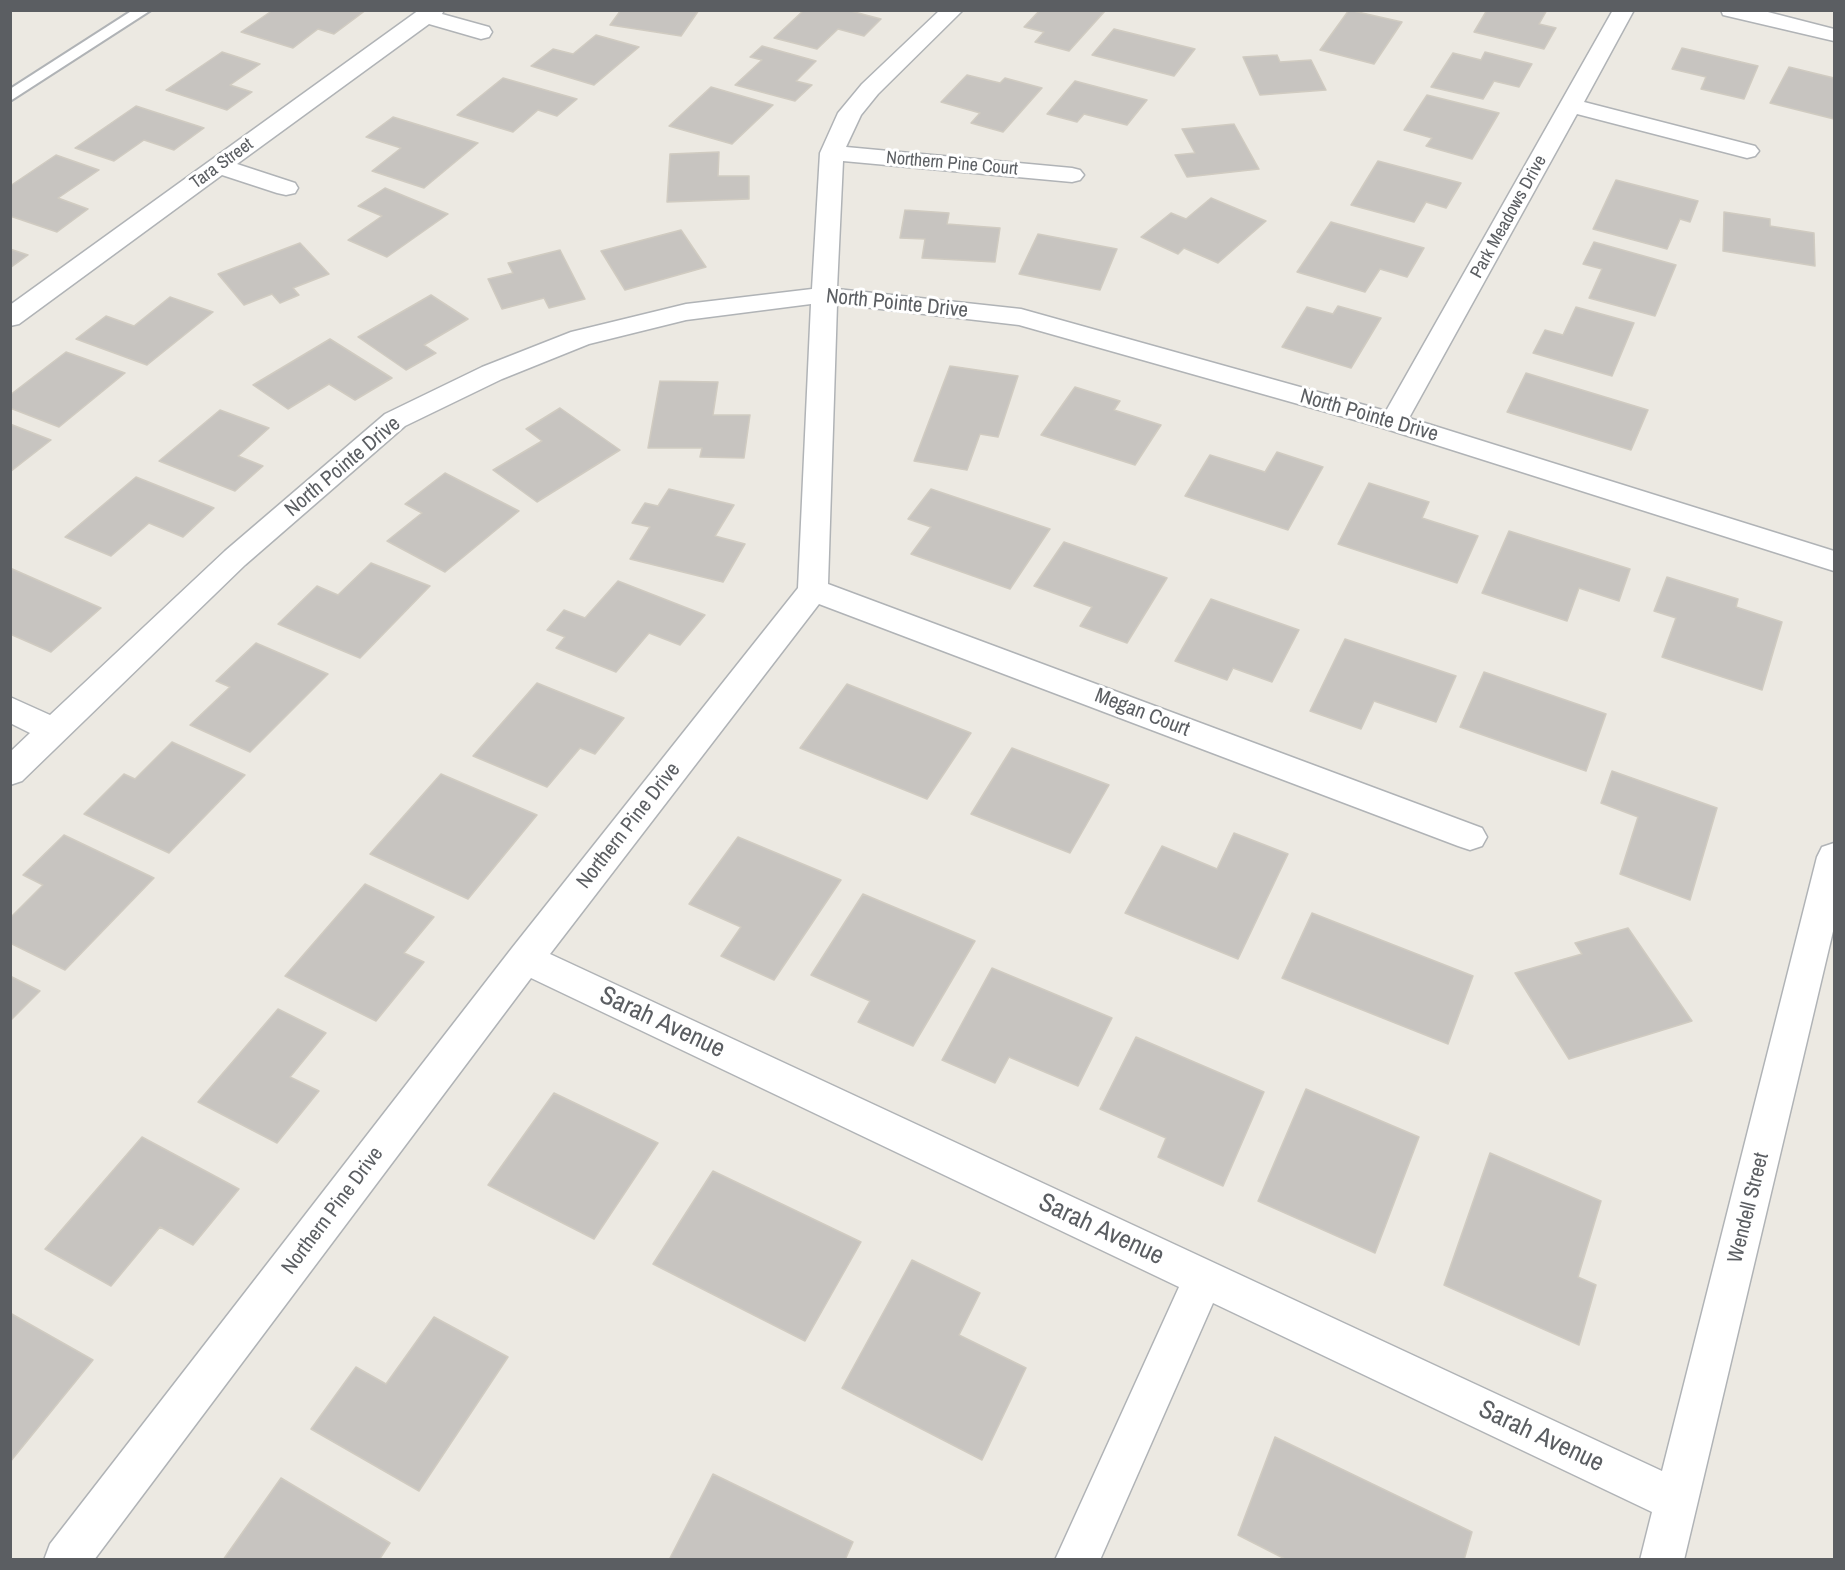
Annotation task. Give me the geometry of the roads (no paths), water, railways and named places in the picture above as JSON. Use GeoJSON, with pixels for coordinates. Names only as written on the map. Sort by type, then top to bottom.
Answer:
{"type":"FeatureCollection","features":[{"type":"Feature","properties":{"kind":"street"},"geometry":{"type":"LineString","coordinates":[[813,590],[824,295],[832,153],[850,113],[870,89],[953,10]]}},
{"type":"Feature","properties":{"kind":"street","name":"Park Meadows Drive"},"geometry":{"type":"LineString","coordinates":[[1393,422],[1624,10]]}},
{"type":"Feature","properties":{"kind":"street"},"geometry":{"type":"LineString","coordinates":[[1731,10],[1834,34]]}},
{"type":"Feature","properties":{"kind":"street"},"geometry":{"type":"LineString","coordinates":[[430,13],[481,32]]}},
{"type":"Feature","properties":{"kind":"street","name":"Tara Street"},"geometry":{"type":"LineString","coordinates":[[10,318],[430,13]]}},
{"type":"Feature","properties":{"kind":"street"},"geometry":{"type":"LineString","coordinates":[[1572,106],[1747,151]]}},
{"type":"Feature","properties":{"kind":"street","name":"Northern Pine Court"},"geometry":{"type":"LineString","coordinates":[[832,153],[1072,175]]}},
{"type":"Feature","properties":{"kind":"street"},"geometry":{"type":"LineString","coordinates":[[219,166],[286,188]]}},
{"type":"Feature","properties":{"kind":"street","name":"North Pointe Drive"},"geometry":{"type":"LineString","coordinates":[[10,772],[235,558],[394,420],[492,373],[580,338],[686,312],[824,295],[1021,317],[1393,422],[1834,561]]}},
{"type":"Feature","properties":{"kind":"street","name":"Megan Court"},"geometry":{"type":"LineString","coordinates":[[813,590],[1470,837]]}},
{"type":"Feature","properties":{"kind":"street","name":"Northern Pine Drive"},"geometry":{"type":"LineString","coordinates":[[66,1560],[525,959],[813,590]]}},
{"type":"Feature","properties":{"kind":"street"},"geometry":{"type":"LineString","coordinates":[[10,709],[54,731]]}},
{"type":"Feature","properties":{"kind":"street","name":"Wendell Street"},"geometry":{"type":"LineString","coordinates":[[1662,1560],[1834,857]]}},
{"type":"Feature","properties":{"kind":"street","name":"Sarah Avenue"},"geometry":{"type":"LineString","coordinates":[[525,959],[1677,1501]]}},
{"type":"Feature","properties":{"kind":"street"},"geometry":{"type":"LineString","coordinates":[[1077,1560],[1204,1278]]}},
{"type":"Feature","properties":{"kind":"lane"},"geometry":{"type":"LineString","coordinates":[[10,96],[144,10]]}}]}
